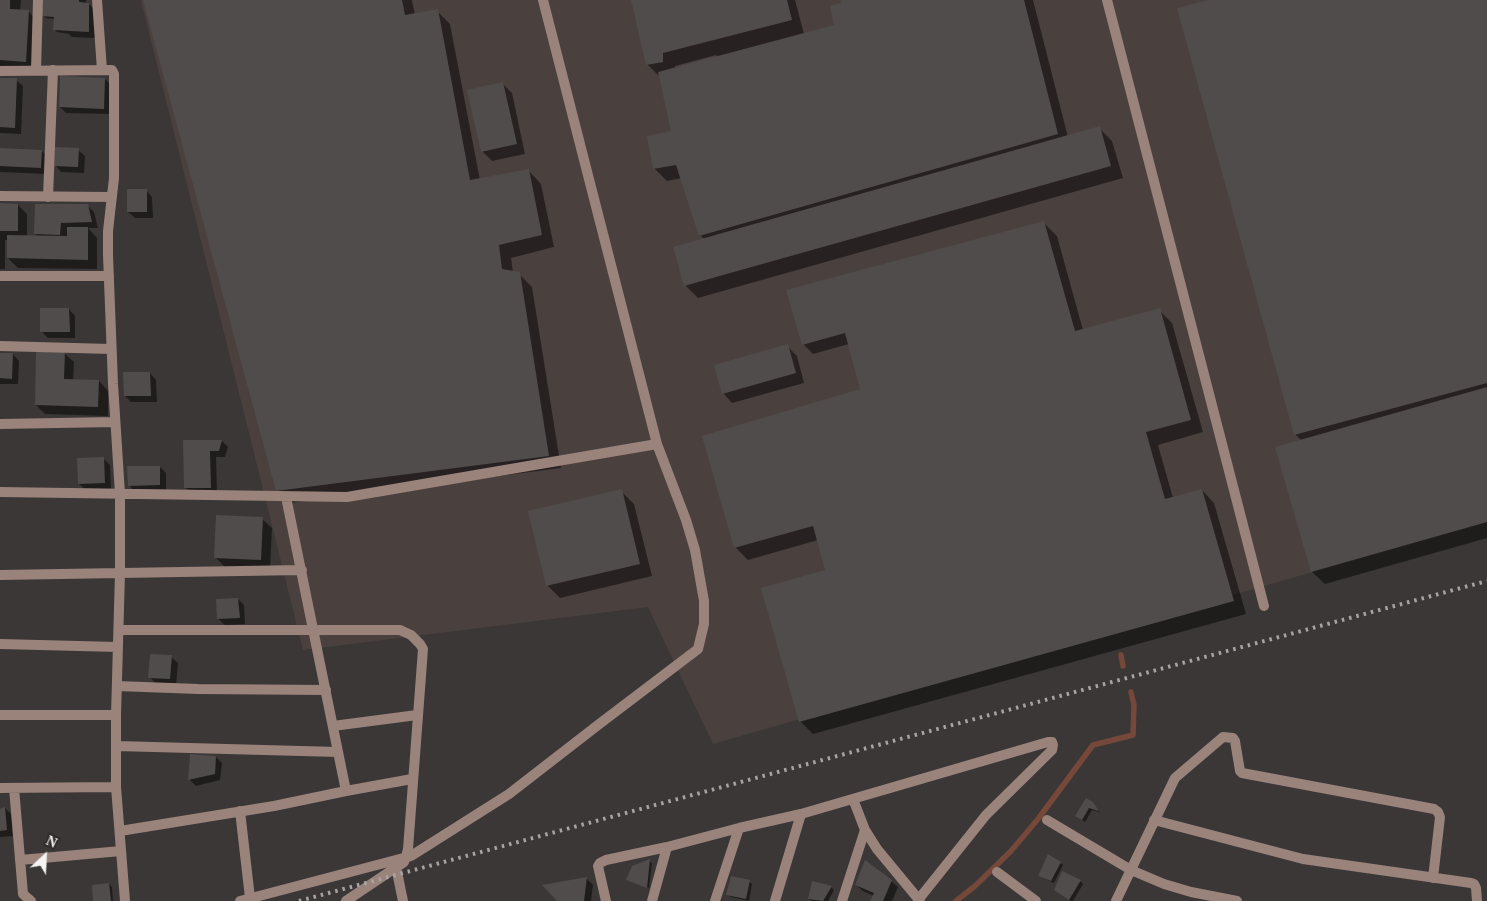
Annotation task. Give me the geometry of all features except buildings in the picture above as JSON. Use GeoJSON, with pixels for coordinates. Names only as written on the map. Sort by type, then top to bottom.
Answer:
{"type":"FeatureCollection","features":[{"type":"Feature","properties":{"kind":"street"},"geometry":{"type":"LineString","coordinates":[[36,70],[38,0]]}},
{"type":"Feature","properties":{"kind":"street"},"geometry":{"type":"LineString","coordinates":[[97,0],[102,70]]}},
{"type":"Feature","properties":{"kind":"street"},"geometry":{"type":"LineString","coordinates":[[240,811],[245,900],[411,856],[509,794],[698,650],[704,624],[704,601],[695,550],[658,444],[544,0]]}},
{"type":"Feature","properties":{"kind":"street"},"geometry":{"type":"LineString","coordinates":[[1107,0],[1264,606]]}},
{"type":"Feature","properties":{"kind":"street"},"geometry":{"type":"LineString","coordinates":[[48,197],[53,70]]}},
{"type":"Feature","properties":{"kind":"street"},"geometry":{"type":"LineString","coordinates":[[0,71],[112,70],[114,74],[114,163],[108,231],[115,422],[120,494],[116,787],[125,901]]}},
{"type":"Feature","properties":{"kind":"street"},"geometry":{"type":"LineString","coordinates":[[0,196],[112,197]]}},
{"type":"Feature","properties":{"kind":"street"},"geometry":{"type":"LineString","coordinates":[[0,276],[109,276]]}},
{"type":"Feature","properties":{"kind":"street"},"geometry":{"type":"LineString","coordinates":[[0,346],[112,349]]}},
{"type":"Feature","properties":{"kind":"street"},"geometry":{"type":"LineString","coordinates":[[0,424],[115,422]]}},
{"type":"Feature","properties":{"kind":"street"},"geometry":{"type":"LineString","coordinates":[[0,492],[347,497],[658,444]]}},
{"type":"Feature","properties":{"kind":"street"},"geometry":{"type":"LineString","coordinates":[[286,497],[346,791]]}},
{"type":"Feature","properties":{"kind":"street"},"geometry":{"type":"LineString","coordinates":[[0,575],[302,570]]}},
{"type":"Feature","properties":{"kind":"street"},"geometry":{"type":"LineString","coordinates":[[119,630],[400,630],[411,634],[420,644],[423,650],[406,857],[404,862],[346,901]]}},
{"type":"Feature","properties":{"kind":"street"},"geometry":{"type":"LineString","coordinates":[[0,644],[118,646]]}},
{"type":"Feature","properties":{"kind":"street"},"geometry":{"type":"LineString","coordinates":[[117,686],[198,690],[326,690]]}},
{"type":"Feature","properties":{"kind":"street"},"geometry":{"type":"LineString","coordinates":[[0,715],[116,715]]}},
{"type":"Feature","properties":{"kind":"street"},"geometry":{"type":"LineString","coordinates":[[333,726],[417,715]]}},
{"type":"Feature","properties":{"kind":"street"},"geometry":{"type":"LineString","coordinates":[[1116,901],[1175,778],[1223,737],[1229,736],[1233,738],[1242,773],[1434,809],[1440,816],[1433,878]]}},
{"type":"Feature","properties":{"kind":"street"},"geometry":{"type":"LineString","coordinates":[[606,901],[598,866],[606,860],[801,814],[1048,742],[1052,742],[1053,745],[1052,750],[986,815],[919,900],[877,849],[865,830],[853,799]]}},
{"type":"Feature","properties":{"kind":"street"},"geometry":{"type":"LineString","coordinates":[[116,746],[338,752]]}},
{"type":"Feature","properties":{"kind":"street"},"geometry":{"type":"LineString","coordinates":[[120,831],[274,806],[412,779]]}},
{"type":"Feature","properties":{"kind":"street"},"geometry":{"type":"LineString","coordinates":[[0,788],[116,787]]}},
{"type":"Feature","properties":{"kind":"street"},"geometry":{"type":"LineString","coordinates":[[14,788],[23,894],[31,901]]}},
{"type":"Feature","properties":{"kind":"street"},"geometry":{"type":"LineString","coordinates":[[775,901],[801,814]]}},
{"type":"Feature","properties":{"kind":"street"},"geometry":{"type":"LineString","coordinates":[[1047,820],[1131,870],[1164,884],[1191,892],[1238,901]]}},
{"type":"Feature","properties":{"kind":"street"},"geometry":{"type":"LineString","coordinates":[[1154,820],[1303,859],[1474,884],[1477,901]]}},
{"type":"Feature","properties":{"kind":"street"},"geometry":{"type":"LineString","coordinates":[[715,901],[739,828]]}},
{"type":"Feature","properties":{"kind":"street"},"geometry":{"type":"LineString","coordinates":[[842,901],[865,830]]}},
{"type":"Feature","properties":{"kind":"street"},"geometry":{"type":"LineString","coordinates":[[652,901],[667,847]]}},
{"type":"Feature","properties":{"kind":"street"},"geometry":{"type":"LineString","coordinates":[[20,860],[121,851]]}},
{"type":"Feature","properties":{"kind":"street"},"geometry":{"type":"LineString","coordinates":[[396,867],[403,901]]}},
{"type":"Feature","properties":{"kind":"street"},"geometry":{"type":"LineString","coordinates":[[997,872],[1036,901]]}},
{"type":"Feature","properties":{"kind":"shaded area"},"geometry":{"type":"Polygon","coordinates":[[[141,0],[1487,0],[1487,522],[713,744],[648,607],[303,650],[141,0]]]}},
{"type":"Feature","properties":{"kind":"waterway"},"geometry":{"type":"LineString","coordinates":[[1121,655],[1123,666]]}},
{"type":"Feature","properties":{"kind":"waterway"},"geometry":{"type":"LineString","coordinates":[[956,901],[975,886],[1011,851],[1038,819],[1093,745],[1133,735],[1134,705],[1131,692]]}},
{"type":"Feature","properties":{"kind":"railway"},"geometry":{"type":"LineString","coordinates":[[299,901],[1487,581]]}}]}
